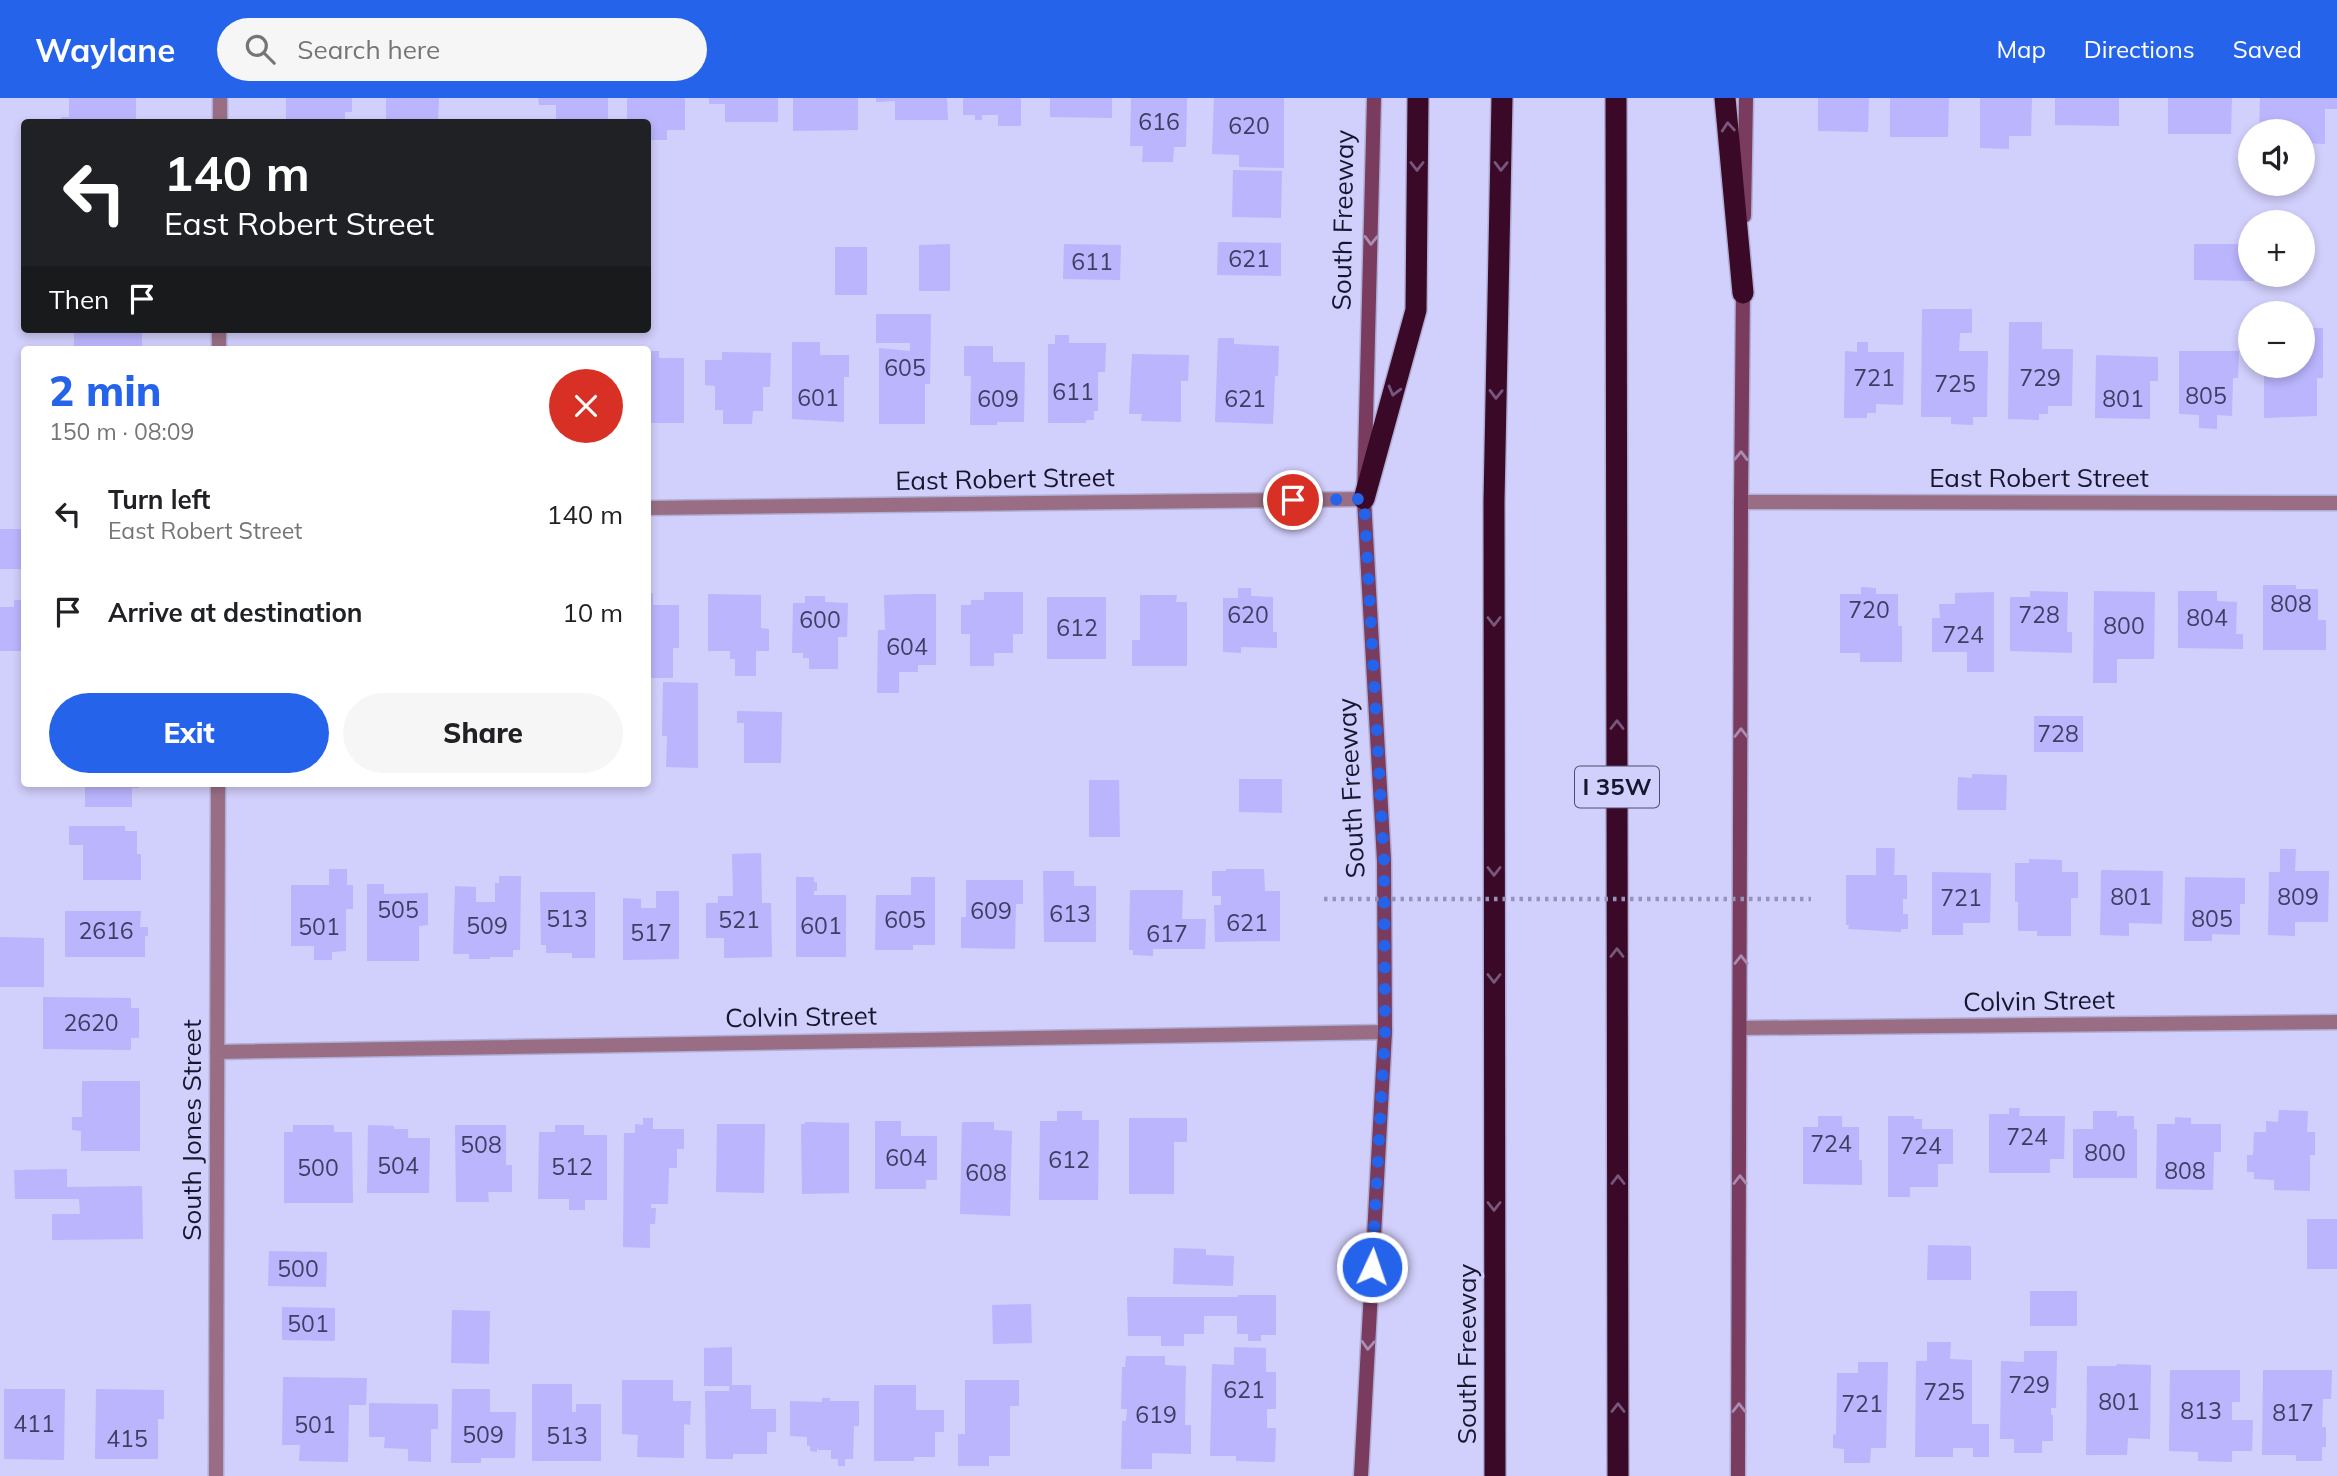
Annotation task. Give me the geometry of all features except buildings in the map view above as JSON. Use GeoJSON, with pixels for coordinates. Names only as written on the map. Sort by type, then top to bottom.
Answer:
{"type":"FeatureCollection","features":[{"type":"Feature","properties":{"kind":"highway"},"geometry":{"type":"LineString","coordinates":[[1364,499],[1416,310],[1418,98]]}},
{"type":"Feature","properties":{"kind":"highway","name":"South Freeway"},"geometry":{"type":"LineString","coordinates":[[1493,1476],[1494,501],[1502,98]]}},
{"type":"Feature","properties":{"kind":"highway","name":"I 35W"},"geometry":{"type":"LineString","coordinates":[[1616,98],[1618,1476]]}},
{"type":"Feature","properties":{"kind":"highway"},"geometry":{"type":"LineString","coordinates":[[1725,98],[1743,293]]}},
{"type":"Feature","properties":{"kind":"main road","name":"South Freeway"},"geometry":{"type":"LineString","coordinates":[[1361,1476],[1385,1032],[1384,861],[1364,499],[1374,98]]}},
{"type":"Feature","properties":{"kind":"main road"},"geometry":{"type":"LineString","coordinates":[[1738,1476],[1741,502],[1746,98]]}},
{"type":"Feature","properties":{"kind":"street"},"geometry":{"type":"LineString","coordinates":[[219,119],[220,98]]}},
{"type":"Feature","properties":{"kind":"street","name":"East Robert Street"},"geometry":{"type":"LineString","coordinates":[[651,508],[1364,499]]}},
{"type":"Feature","properties":{"kind":"street","name":"East Robert Street"},"geometry":{"type":"LineString","coordinates":[[1741,502],[2337,503]]}},
{"type":"Feature","properties":{"kind":"street","name":"South Jones Street"},"geometry":{"type":"LineString","coordinates":[[216,1476],[218,787]]}},
{"type":"Feature","properties":{"kind":"street","name":"Colvin Street"},"geometry":{"type":"LineString","coordinates":[[1741,1028],[2337,1022]]}},
{"type":"Feature","properties":{"kind":"street","name":"Colvin Street"},"geometry":{"type":"LineString","coordinates":[[217,1052],[1385,1032]]}},
{"type":"Feature","properties":{"kind":"path"},"geometry":{"type":"LineString","coordinates":[[1324,899],[1811,899]]}},
{"type":"Feature","properties":{"kind":"route"},"geometry":{"type":"LineString","coordinates":[[1293,500],[1364,499],[1384,861],[1385,1032],[1372,1267]]}}]}
